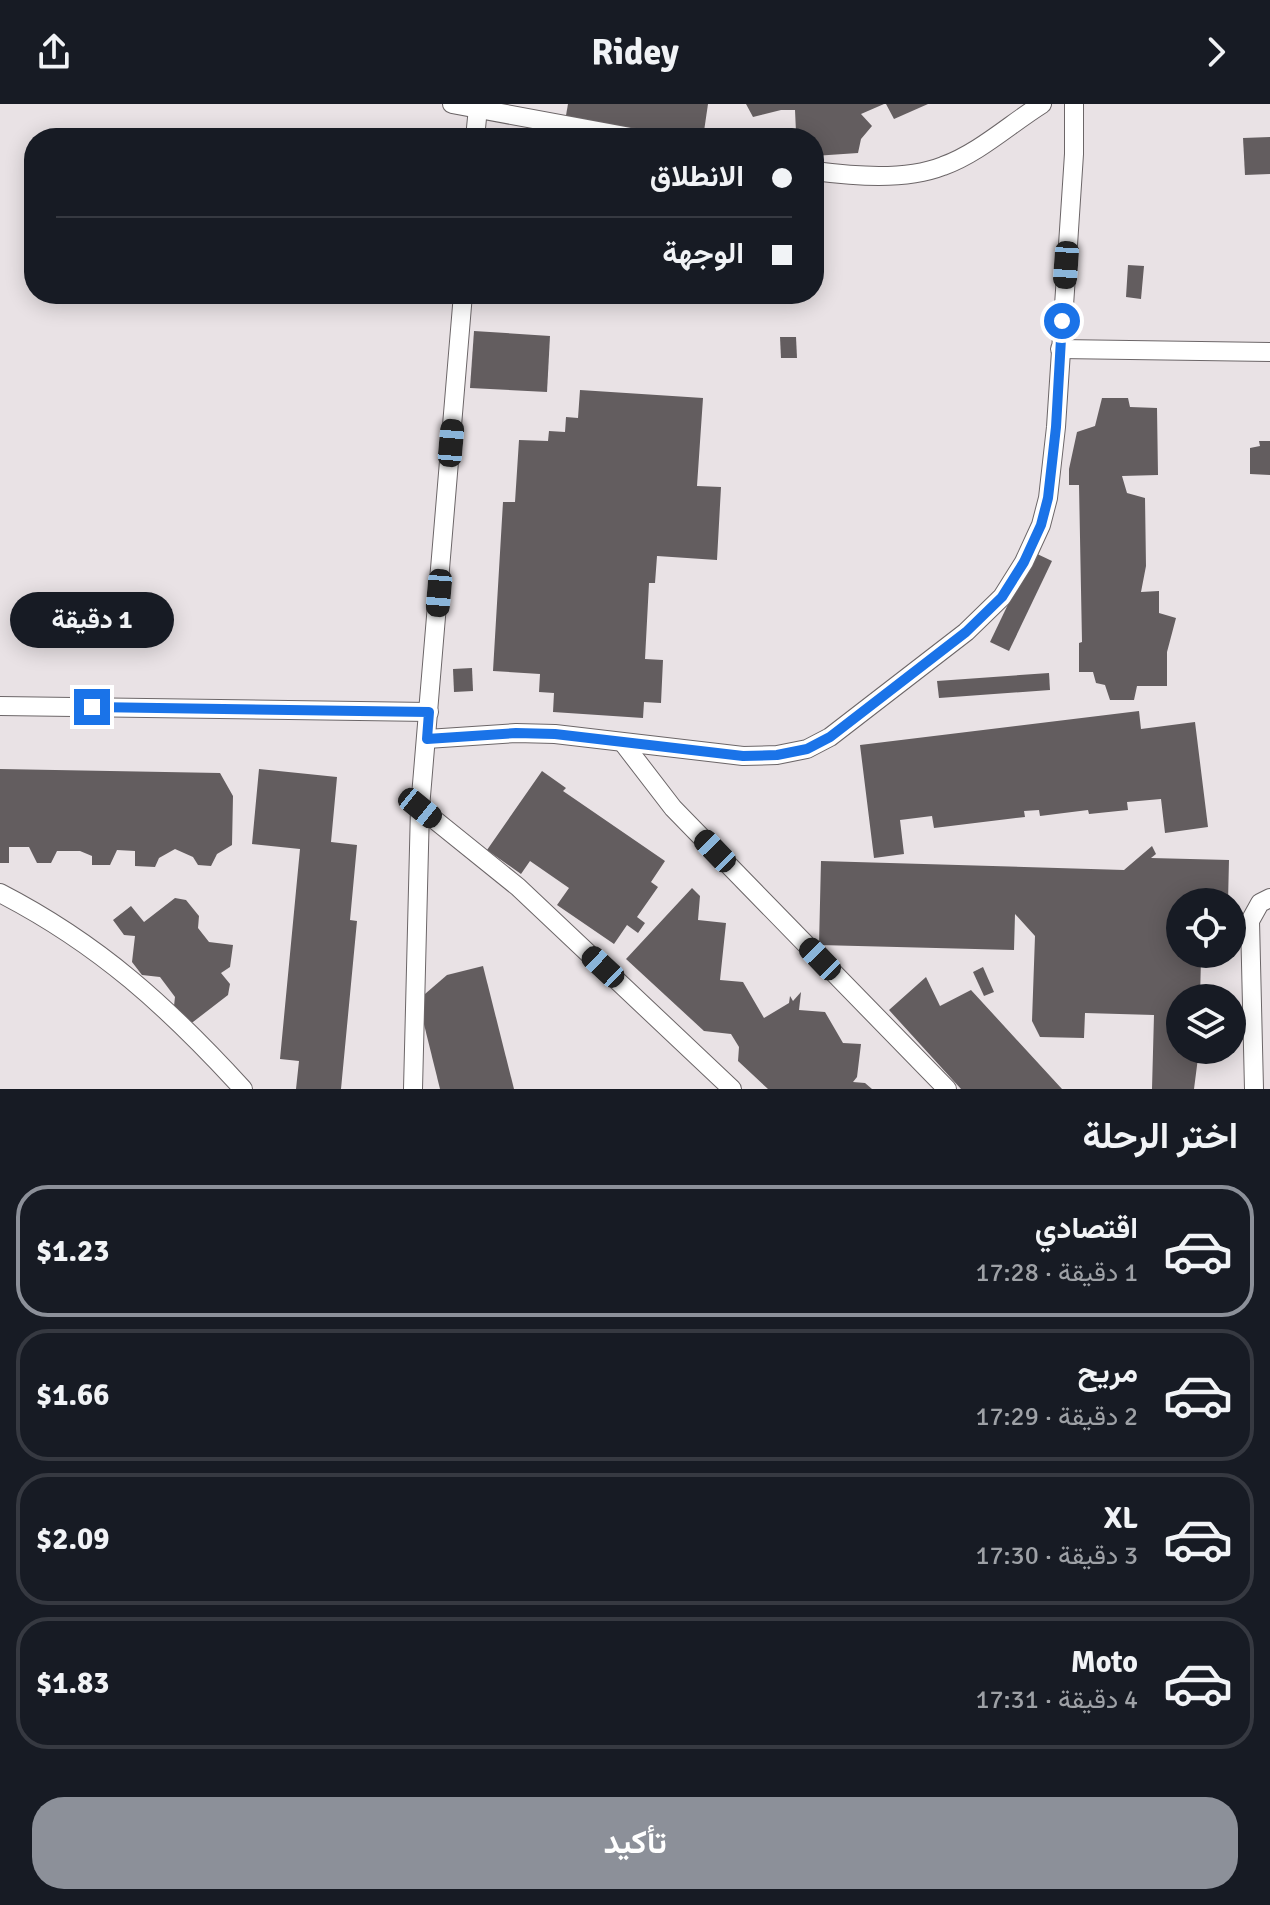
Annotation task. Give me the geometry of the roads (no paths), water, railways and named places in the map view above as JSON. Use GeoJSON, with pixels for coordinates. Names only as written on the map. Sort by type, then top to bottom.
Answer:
{"type":"FeatureCollection","features":[{"type":"Feature","properties":{"kind":"street"},"geometry":{"type":"LineString","coordinates":[[452,104],[583,128]]}},
{"type":"Feature","properties":{"kind":"street"},"geometry":{"type":"LineString","coordinates":[[824,172],[884,175],[942,167],[1042,104]]}},
{"type":"Feature","properties":{"kind":"street"},"geometry":{"type":"LineString","coordinates":[[427,739],[516,733],[555,734],[743,756],[777,755],[807,749],[830,737],[966,632],[1002,597],[1024,562],[1041,525],[1050,484],[1074,154],[1074,104]]}},
{"type":"Feature","properties":{"kind":"street"},"geometry":{"type":"LineString","coordinates":[[476,128],[478,108]]}},
{"type":"Feature","properties":{"kind":"street"},"geometry":{"type":"LineString","coordinates":[[413,1089],[420,808],[462,304]]}},
{"type":"Feature","properties":{"kind":"street"},"geometry":{"type":"LineString","coordinates":[[1060,349],[1270,352]]}},
{"type":"Feature","properties":{"kind":"street"},"geometry":{"type":"LineString","coordinates":[[0,706],[429,712]]}},
{"type":"Feature","properties":{"kind":"street"},"geometry":{"type":"LineString","coordinates":[[623,743],[673,808],[947,1089]]}},
{"type":"Feature","properties":{"kind":"street"},"geometry":{"type":"LineString","coordinates":[[420,808],[518,887],[732,1089]]}},
{"type":"Feature","properties":{"kind":"street"},"geometry":{"type":"LineString","coordinates":[[0,893],[96,950],[137,983],[195,1037],[243,1089]]}},
{"type":"Feature","properties":{"kind":"street"},"geometry":{"type":"LineString","coordinates":[[1254,1089],[1250,921],[1260,903],[1270,898]]}},
{"type":"Feature","properties":{"kind":"street"},"geometry":{"type":"LineString","coordinates":[[0,904],[26,906]]}}]}
